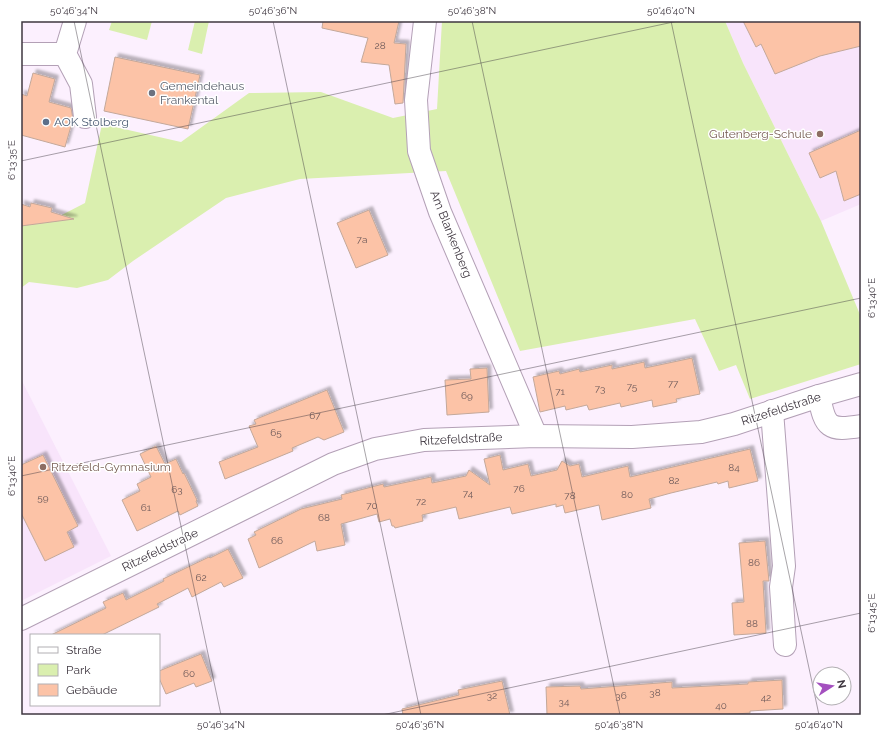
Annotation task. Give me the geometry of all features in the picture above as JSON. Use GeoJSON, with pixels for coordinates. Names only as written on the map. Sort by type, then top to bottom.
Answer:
{"type":"FeatureCollection","features":[{"type":"Feature","properties":{"kind":"street"},"geometry":{"type":"LineString","coordinates":[[75,21],[66,54],[81,84],[85,117]]}},
{"type":"Feature","properties":{"kind":"street","name":"Am Blankenberg"},"geometry":{"type":"LineString","coordinates":[[425,21],[416,100],[419,151],[440,212],[536,436]]}},
{"type":"Feature","properties":{"kind":"street"},"geometry":{"type":"LineString","coordinates":[[21,54],[66,54]]}},
{"type":"Feature","properties":{"kind":"street","name":"Ritzefeldstraße"},"geometry":{"type":"LineString","coordinates":[[21,619],[333,464],[375,450],[424,440],[536,436],[632,437],[701,432],[734,424],[861,384]]}},
{"type":"Feature","properties":{"kind":"street"},"geometry":{"type":"LineString","coordinates":[[819,396],[822,414],[827,423],[840,429],[861,426]]}},
{"type":"Feature","properties":{"kind":"street"},"geometry":{"type":"LineString","coordinates":[[772,411],[784,566],[781,587],[785,645]]}},
{"type":"Feature","properties":{"kind":"shaded area","name":"Gutenberg-Schule"},"geometry":{"type":"Polygon","coordinates":[[[725,21],[861,21],[861,204],[821,221],[743,63],[725,21]]]}},
{"type":"Feature","properties":{"kind":"shaded area","name":"Ritzefeld-Gymnasium"},"geometry":{"type":"Polygon","coordinates":[[[21,379],[111,556],[21,601],[21,379]]]}},
{"type":"Feature","properties":{"kind":"green space"},"geometry":{"type":"Polygon","coordinates":[[[112,21],[152,21],[147,40],[109,30],[112,21]]]}},
{"type":"Feature","properties":{"kind":"green space"},"geometry":{"type":"Polygon","coordinates":[[[195,21],[209,21],[202,54],[188,50],[195,21]]]}},
{"type":"Feature","properties":{"kind":"green space"},"geometry":{"type":"Polygon","coordinates":[[[442,21],[725,21],[743,63],[821,221],[861,317],[861,364],[750,399],[736,365],[719,371],[695,319],[520,351],[446,171],[300,179],[226,198],[133,261],[108,280],[77,288],[29,282],[21,288],[21,226],[48,222],[85,203],[102,124],[181,142],[249,93],[321,92],[393,118],[437,109],[442,21]]]}},
{"type":"Feature","properties":{"kind":"building"},"geometry":{"type":"Polygon","coordinates":[[[323,21],[399,21],[394,43],[406,44],[403,103],[395,104],[389,65],[361,62],[368,38],[322,28],[323,21]]]}},
{"type":"Feature","properties":{"kind":"building"},"geometry":{"type":"Polygon","coordinates":[[[743,21],[861,21],[861,46],[820,56],[775,74],[761,44],[756,47],[743,21]]]}},
{"type":"Feature","properties":{"kind":"building","name":"Gemeindehaus Frankental"},"geometry":{"type":"Polygon","coordinates":[[[115,57],[200,75],[188,129],[104,111],[115,57]]]}},
{"type":"Feature","properties":{"kind":"building","name":"AOK Stolberg"},"geometry":{"type":"Polygon","coordinates":[[[33,73],[55,79],[49,102],[71,108],[73,119],[65,147],[21,135],[21,94],[27,96],[33,73]]]}},
{"type":"Feature","properties":{"kind":"building"},"geometry":{"type":"Polygon","coordinates":[[[861,130],[861,194],[844,201],[836,171],[820,178],[809,153],[861,130]]]}},
{"type":"Feature","properties":{"kind":"building"},"geometry":{"type":"Polygon","coordinates":[[[31,203],[52,208],[51,212],[74,219],[21,226],[21,204],[30,207],[31,203]]]}},
{"type":"Feature","properties":{"kind":"building"},"geometry":{"type":"Polygon","coordinates":[[[369,210],[388,255],[356,268],[337,223],[369,210]]]}},
{"type":"Feature","properties":{"kind":"building"},"geometry":{"type":"Polygon","coordinates":[[[692,358],[700,394],[676,399],[677,402],[653,407],[652,400],[621,407],[620,403],[589,410],[587,405],[566,410],[565,406],[540,412],[533,377],[559,371],[560,374],[579,369],[580,372],[612,365],[612,369],[644,362],[645,368],[692,358]]]}},
{"type":"Feature","properties":{"kind":"building"},"geometry":{"type":"Polygon","coordinates":[[[487,368],[489,412],[447,415],[445,380],[471,379],[470,369],[487,368]]]}},
{"type":"Feature","properties":{"kind":"building"},"geometry":{"type":"Polygon","coordinates":[[[327,390],[344,432],[324,440],[318,437],[292,448],[293,451],[225,479],[219,462],[258,447],[249,426],[256,424],[254,420],[327,390]]]}},
{"type":"Feature","properties":{"kind":"building"},"geometry":{"type":"Polygon","coordinates":[[[156,446],[165,464],[176,459],[197,500],[198,506],[180,515],[178,511],[137,531],[122,500],[140,491],[137,484],[151,477],[140,454],[156,446]]]}},
{"type":"Feature","properties":{"kind":"building"},"geometry":{"type":"Polygon","coordinates":[[[750,449],[758,481],[729,488],[728,481],[718,484],[717,482],[671,493],[649,499],[651,508],[602,520],[599,505],[565,513],[563,505],[556,507],[556,504],[512,514],[510,507],[459,519],[456,507],[422,515],[423,521],[395,528],[392,526],[390,519],[379,522],[377,514],[341,524],[345,545],[317,551],[315,541],[259,568],[248,539],[256,535],[254,532],[301,509],[342,499],[341,495],[383,484],[384,487],[431,477],[432,483],[466,476],[469,470],[490,485],[484,459],[500,455],[503,470],[528,464],[531,476],[557,470],[562,461],[570,466],[579,464],[582,477],[628,466],[630,477],[750,449]]]}},
{"type":"Feature","properties":{"kind":"building"},"geometry":{"type":"Polygon","coordinates":[[[43,455],[78,526],[67,532],[74,547],[45,561],[21,513],[21,465],[43,455]]]}},
{"type":"Feature","properties":{"kind":"building"},"geometry":{"type":"Polygon","coordinates":[[[765,541],[769,581],[763,581],[766,633],[734,635],[732,603],[744,602],[739,543],[765,541]]]}},
{"type":"Feature","properties":{"kind":"building"},"geometry":{"type":"Polygon","coordinates":[[[228,549],[243,578],[224,587],[221,582],[192,597],[188,588],[157,604],[159,607],[104,634],[53,634],[106,608],[103,602],[123,593],[126,600],[164,581],[163,579],[209,557],[210,558],[228,549]]]}},
{"type":"Feature","properties":{"kind":"building"},"geometry":{"type":"Polygon","coordinates":[[[201,654],[212,681],[196,687],[194,683],[166,694],[160,680],[160,671],[201,654]]]}},
{"type":"Feature","properties":{"kind":"building"},"geometry":{"type":"Polygon","coordinates":[[[782,680],[783,709],[720,715],[547,715],[546,687],[580,686],[581,689],[672,682],[672,688],[748,684],[748,682],[782,680]]]}},
{"type":"Feature","properties":{"kind":"building"},"geometry":{"type":"Polygon","coordinates":[[[502,681],[510,715],[403,715],[402,709],[459,695],[458,690],[502,681]]]}},
{"type":"Feature","properties":{"kind":"place","name":"Gemeindehaus Frankental"},"geometry":{"type":"Point","coordinates":[152,93]}},
{"type":"Feature","properties":{"kind":"place","name":"AOK Stolberg"},"geometry":{"type":"Point","coordinates":[46,122]}},
{"type":"Feature","properties":{"kind":"place","name":"Gutenberg-Schule"},"geometry":{"type":"Point","coordinates":[820,134]}},
{"type":"Feature","properties":{"kind":"place","name":"Ritzefeld-Gymnasium"},"geometry":{"type":"Point","coordinates":[43,467]}}]}
